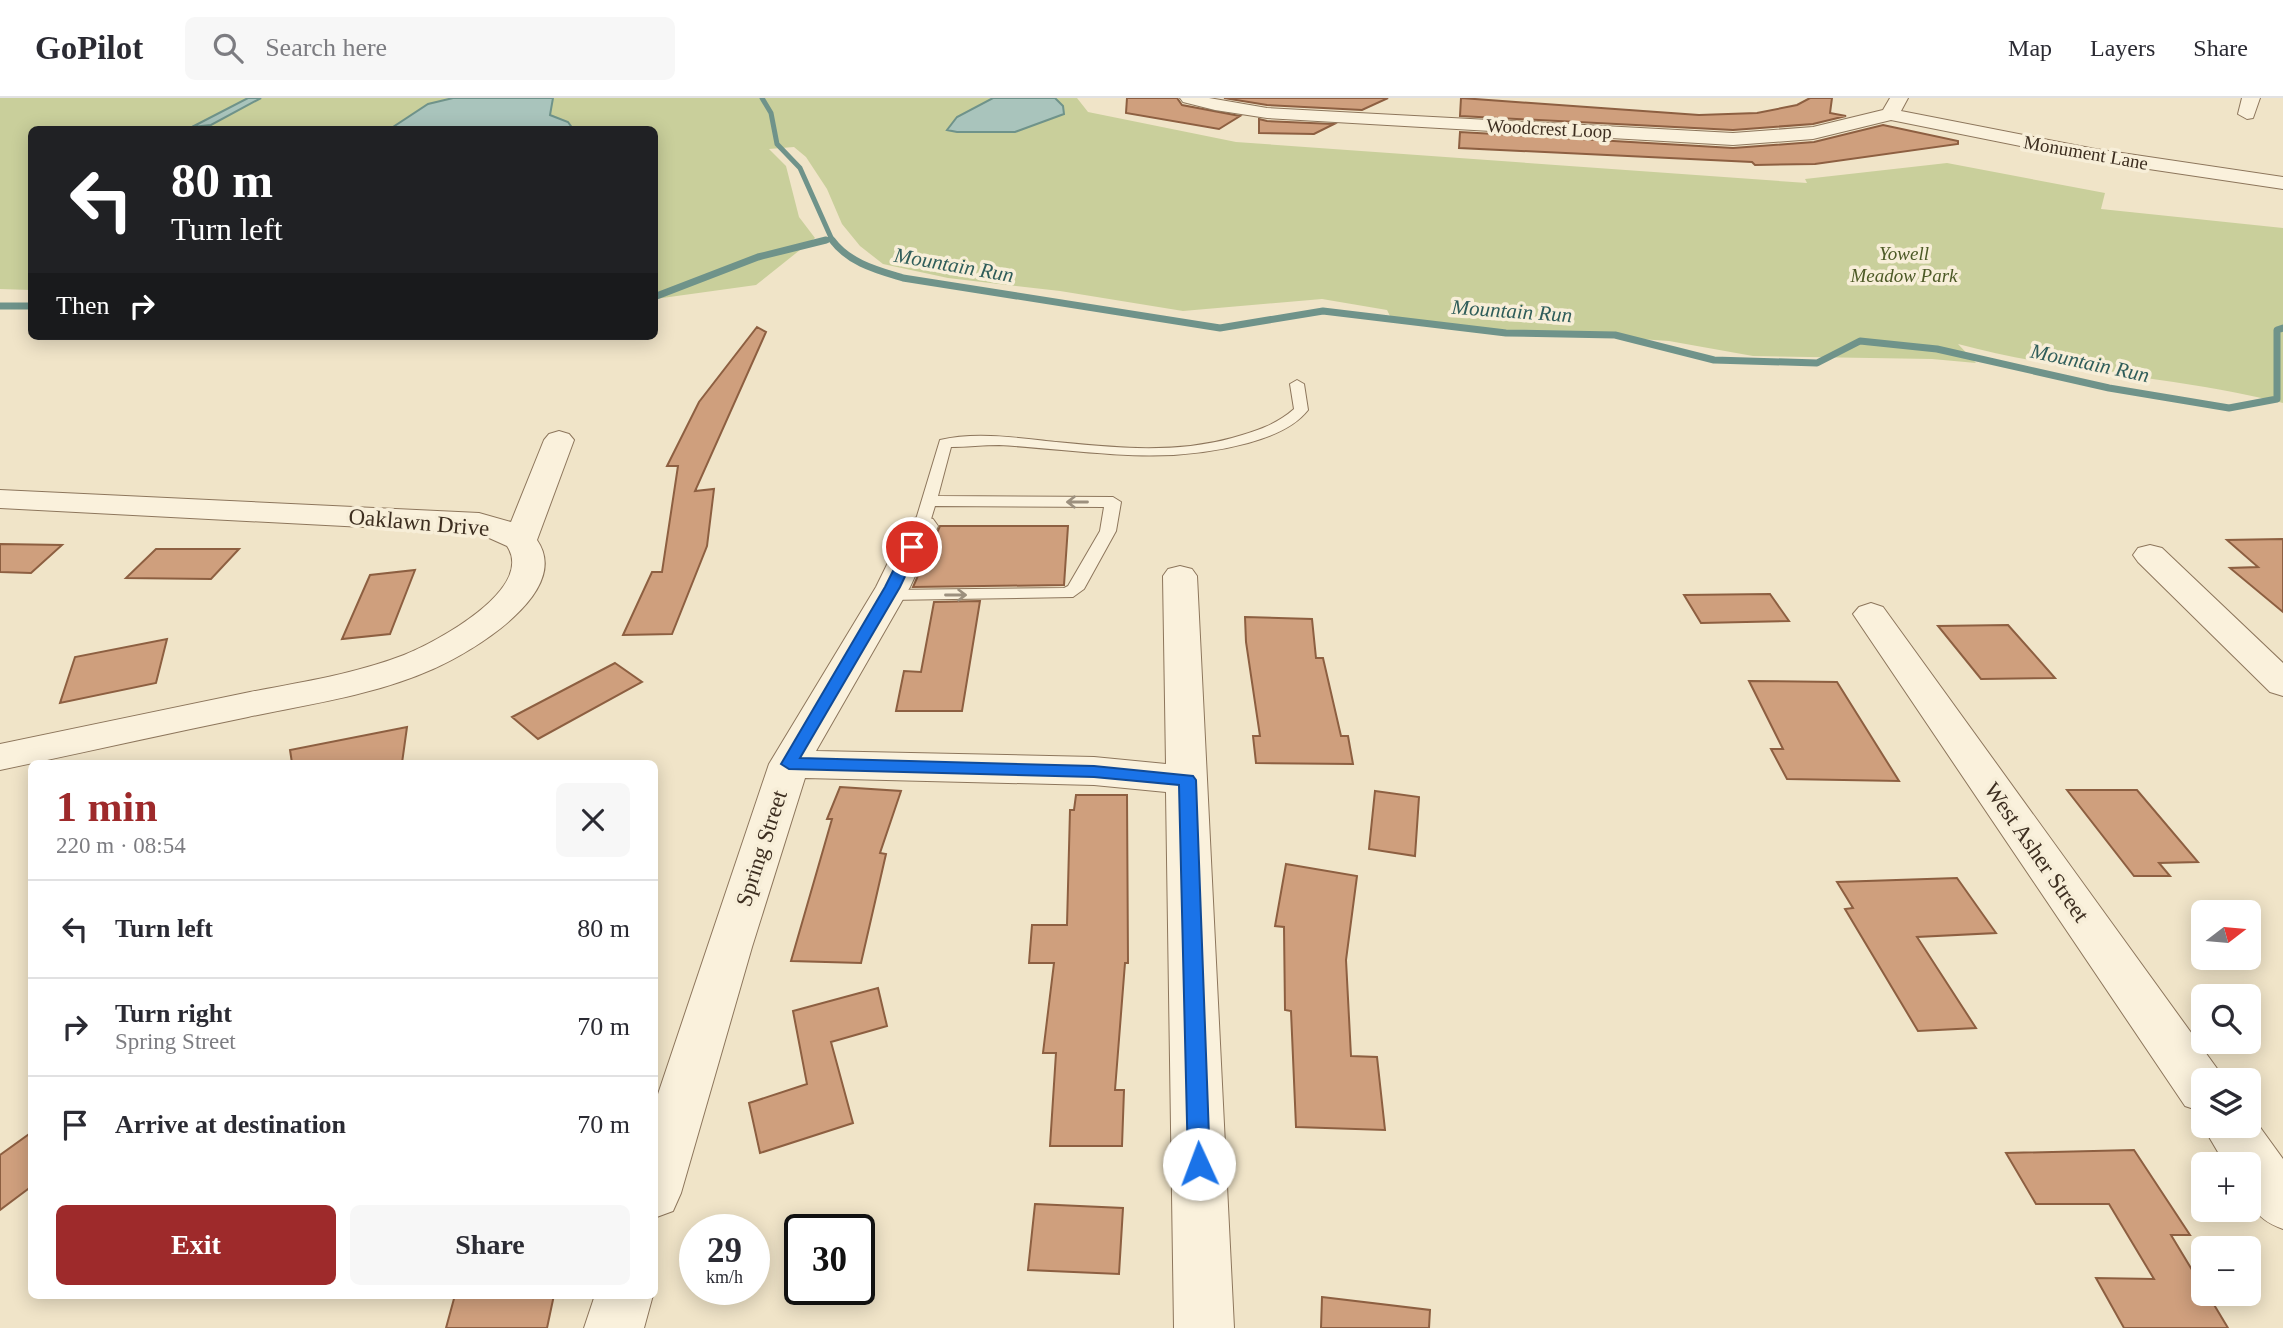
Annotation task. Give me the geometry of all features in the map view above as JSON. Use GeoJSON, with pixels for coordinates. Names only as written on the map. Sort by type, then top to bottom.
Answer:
{"type":"FeatureCollection","features":[{"type":"Feature","properties":{"kind":"street","name":"Woodcrest Loop"},"geometry":{"type":"LineString","coordinates":[[1189,98],[1267,113],[1733,139],[1789,137],[1843,130],[1895,106]]}},
{"type":"Feature","properties":{"kind":"street"},"geometry":{"type":"LineString","coordinates":[[1413,120],[1416,98]]}},
{"type":"Feature","properties":{"kind":"street","name":"Monument Lane"},"geometry":{"type":"LineString","coordinates":[[1895,106],[2095,155],[2283,183]]}},
{"type":"Feature","properties":{"kind":"street"},"geometry":{"type":"LineString","coordinates":[[520,541],[559,440]]}},
{"type":"Feature","properties":{"kind":"street","name":"Oaklawn Drive"},"geometry":{"type":"LineString","coordinates":[[0,499],[479,523],[500,528],[520,541],[528,554],[528,570],[506,605],[475,631],[421,661],[350,683],[0,757]]}},
{"type":"Feature","properties":{"kind":"street","name":"Spring Street"},"geometry":{"type":"LineString","coordinates":[[658,1180],[729,947],[789,764],[888,595],[926,514]]}},
{"type":"Feature","properties":{"kind":"street"},"geometry":{"type":"LineString","coordinates":[[2150,555],[2283,684]]}},
{"type":"Feature","properties":{"kind":"street"},"geometry":{"type":"LineString","coordinates":[[1180,576],[1204,1328]]}},
{"type":"Feature","properties":{"kind":"street","name":"West Asher Street"},"geometry":{"type":"LineString","coordinates":[[1871,614],[2191,1073]]}},
{"type":"Feature","properties":{"kind":"street"},"geometry":{"type":"LineString","coordinates":[[789,764],[1094,771],[1187,780]]}},
{"type":"Feature","properties":{"kind":"street"},"geometry":{"type":"LineString","coordinates":[[2237,1138],[2283,1205]]}},
{"type":"Feature","properties":{"kind":"street"},"geometry":{"type":"LineString","coordinates":[[614,1328],[623,1299]]}},
{"type":"Feature","properties":{"kind":"lane"},"geometry":{"type":"LineString","coordinates":[[888,595],[1067,593],[1075,589],[1108,531],[1113,502],[926,514],[945,443],[994,440],[1098,453],[1192,452],[1232,444],[1290,421],[1301,410],[1297,384]]}},
{"type":"Feature","properties":{"kind":"green space","name":"Yowell Meadow Park"},"geometry":{"type":"Polygon","coordinates":[[[0,98],[1077,98],[1088,112],[1236,142],[1807,183],[1805,179],[1947,163],[2105,193],[2101,209],[2283,228],[2283,403],[2202,386],[2039,362],[1958,344],[1976,363],[1932,359],[1753,356],[1669,341],[1393,322],[1387,310],[1322,299],[1183,311],[1060,291],[948,278],[883,264],[860,246],[842,224],[827,189],[806,157],[794,147],[769,149],[786,166],[799,217],[815,238],[756,285],[658,299],[658,126],[28,126],[28,290],[0,289],[0,98]]]}},
{"type":"Feature","properties":{"kind":"water"},"geometry":{"type":"Polygon","coordinates":[[[248,98],[261,98],[211,125],[194,126],[248,98]]]}},
{"type":"Feature","properties":{"kind":"water"},"geometry":{"type":"Polygon","coordinates":[[[453,98],[553,98],[550,115],[568,122],[571,126],[395,126],[428,104],[453,98]]]}},
{"type":"Feature","properties":{"kind":"water"},"geometry":{"type":"Polygon","coordinates":[[[993,98],[1055,98],[1063,106],[1064,114],[1015,132],[947,130],[957,117],[993,98]]]}},
{"type":"Feature","properties":{"kind":"building"},"geometry":{"type":"Polygon","coordinates":[[[1127,98],[1177,98],[1182,105],[1240,116],[1219,129],[1126,113],[1127,98]]]}},
{"type":"Feature","properties":{"kind":"building"},"geometry":{"type":"Polygon","coordinates":[[[1224,98],[1388,98],[1362,110],[1267,105],[1224,98]]]}},
{"type":"Feature","properties":{"kind":"building"},"geometry":{"type":"Polygon","coordinates":[[[1461,98],[1699,115],[1757,113],[1797,105],[1810,98],[1832,98],[1830,113],[1846,116],[1813,124],[1733,130],[1460,116],[1461,98]]]}},
{"type":"Feature","properties":{"kind":"building"},"geometry":{"type":"Polygon","coordinates":[[[1259,119],[1334,124],[1314,134],[1259,133],[1259,119]]]}},
{"type":"Feature","properties":{"kind":"building"},"geometry":{"type":"Polygon","coordinates":[[[1883,125],[1958,141],[1958,144],[1815,164],[1755,165],[1752,162],[1459,148],[1460,132],[1733,148],[1814,142],[1883,125]]]}},
{"type":"Feature","properties":{"kind":"building"},"geometry":{"type":"Polygon","coordinates":[[[757,327],[766,332],[695,491],[714,489],[707,546],[672,634],[623,635],[652,572],[662,572],[678,466],[667,466],[699,402],[757,327]]]}},
{"type":"Feature","properties":{"kind":"building"},"geometry":{"type":"Polygon","coordinates":[[[940,526],[1068,526],[1064,585],[913,587],[940,526]]]}},
{"type":"Feature","properties":{"kind":"building"},"geometry":{"type":"Polygon","coordinates":[[[2283,539],[2283,612],[2230,568],[2258,567],[2227,540],[2283,539]]]}},
{"type":"Feature","properties":{"kind":"building"},"geometry":{"type":"Polygon","coordinates":[[[0,544],[62,545],[31,573],[0,572],[0,544]]]}},
{"type":"Feature","properties":{"kind":"building"},"geometry":{"type":"Polygon","coordinates":[[[156,549],[239,549],[211,579],[126,578],[156,549]]]}},
{"type":"Feature","properties":{"kind":"building"},"geometry":{"type":"Polygon","coordinates":[[[415,570],[390,634],[342,639],[370,575],[415,570]]]}},
{"type":"Feature","properties":{"kind":"building"},"geometry":{"type":"Polygon","coordinates":[[[1770,594],[1789,621],[1701,623],[1684,595],[1770,594]]]}},
{"type":"Feature","properties":{"kind":"building"},"geometry":{"type":"Polygon","coordinates":[[[980,601],[962,711],[896,711],[904,671],[921,672],[934,602],[980,601]]]}},
{"type":"Feature","properties":{"kind":"building"},"geometry":{"type":"Polygon","coordinates":[[[1245,617],[1312,619],[1316,658],[1323,658],[1341,736],[1348,736],[1353,764],[1256,763],[1253,736],[1260,736],[1246,642],[1245,617]]]}},
{"type":"Feature","properties":{"kind":"building"},"geometry":{"type":"Polygon","coordinates":[[[2008,625],[2055,678],[1981,679],[1938,626],[2008,625]]]}},
{"type":"Feature","properties":{"kind":"building"},"geometry":{"type":"Polygon","coordinates":[[[167,639],[156,683],[60,703],[75,657],[167,639]]]}},
{"type":"Feature","properties":{"kind":"building"},"geometry":{"type":"Polygon","coordinates":[[[615,663],[642,682],[538,739],[512,717],[615,663]]]}},
{"type":"Feature","properties":{"kind":"building"},"geometry":{"type":"Polygon","coordinates":[[[1749,681],[1837,682],[1899,781],[1787,779],[1771,749],[1783,749],[1749,681]]]}},
{"type":"Feature","properties":{"kind":"building"},"geometry":{"type":"Polygon","coordinates":[[[407,727],[402,760],[292,760],[290,750],[407,727]]]}},
{"type":"Feature","properties":{"kind":"building"},"geometry":{"type":"Polygon","coordinates":[[[840,787],[901,791],[880,853],[886,854],[861,963],[791,961],[832,819],[827,819],[840,787]]]}},
{"type":"Feature","properties":{"kind":"building"},"geometry":{"type":"Polygon","coordinates":[[[2067,790],[2137,790],[2198,862],[2159,863],[2170,876],[2134,876],[2067,790]]]}},
{"type":"Feature","properties":{"kind":"building"},"geometry":{"type":"Polygon","coordinates":[[[1375,791],[1419,797],[1415,856],[1369,849],[1375,791]]]}},
{"type":"Feature","properties":{"kind":"building"},"geometry":{"type":"Polygon","coordinates":[[[1076,795],[1127,795],[1128,963],[1125,963],[1115,1090],[1124,1090],[1122,1146],[1050,1146],[1056,1053],[1043,1053],[1054,963],[1029,963],[1032,925],[1067,925],[1070,810],[1074,810],[1076,795]]]}},
{"type":"Feature","properties":{"kind":"building"},"geometry":{"type":"Polygon","coordinates":[[[1286,864],[1357,876],[1346,960],[1351,1056],[1377,1057],[1385,1130],[1296,1127],[1291,1011],[1285,1010],[1284,927],[1275,926],[1286,864]]]}},
{"type":"Feature","properties":{"kind":"building"},"geometry":{"type":"Polygon","coordinates":[[[1957,878],[1996,933],[1917,937],[1976,1028],[1918,1031],[1845,909],[1853,908],[1837,882],[1957,878]]]}},
{"type":"Feature","properties":{"kind":"building"},"geometry":{"type":"Polygon","coordinates":[[[878,988],[887,1026],[831,1042],[853,1123],[760,1153],[749,1103],[807,1084],[793,1011],[878,988]]]}},
{"type":"Feature","properties":{"kind":"building"},"geometry":{"type":"Polygon","coordinates":[[[28,1135],[28,1189],[0,1210],[0,1155],[28,1135]]]}},
{"type":"Feature","properties":{"kind":"building"},"geometry":{"type":"Polygon","coordinates":[[[2134,1150],[2190,1235],[2171,1235],[2191,1268],[2191,1306],[2215,1306],[2228,1328],[2124,1328],[2096,1278],[2154,1279],[2109,1204],[2036,1204],[2006,1153],[2134,1150]]]}},
{"type":"Feature","properties":{"kind":"building"},"geometry":{"type":"Polygon","coordinates":[[[1035,1204],[1123,1208],[1119,1274],[1028,1270],[1035,1204]]]}},
{"type":"Feature","properties":{"kind":"building"},"geometry":{"type":"Polygon","coordinates":[[[1322,1297],[1430,1310],[1429,1328],[1321,1328],[1322,1297]]]}},
{"type":"Feature","properties":{"kind":"building"},"geometry":{"type":"Polygon","coordinates":[[[454,1299],[553,1299],[547,1328],[446,1328],[454,1299]]]}},
{"type":"Feature","properties":{"kind":"waterway","name":"Mountain Run"},"geometry":{"type":"LineString","coordinates":[[762,98],[771,113],[777,144],[800,168],[832,240]]}},
{"type":"Feature","properties":{"kind":"waterway"},"geometry":{"type":"LineString","coordinates":[[818,242],[831,239]]}},
{"type":"Feature","properties":{"kind":"waterway"},"geometry":{"type":"LineString","coordinates":[[818,242],[826,240]]}},
{"type":"Feature","properties":{"kind":"waterway","name":"Mountain Run"},"geometry":{"type":"LineString","coordinates":[[832,240],[855,260],[903,278],[1220,328],[1323,311],[1506,333],[1615,335],[1714,360],[1817,363],[1860,341],[1937,349],[2109,388],[2229,408],[2277,399],[2277,330],[2283,328]]}},
{"type":"Feature","properties":{"kind":"waterway"},"geometry":{"type":"LineString","coordinates":[[658,295],[758,257],[818,242]]}},
{"type":"Feature","properties":{"kind":"waterway"},"geometry":{"type":"LineString","coordinates":[[0,306],[28,306]]}},
{"type":"Feature","properties":{"kind":"route"},"geometry":{"type":"LineString","coordinates":[[912,547],[892,587],[789,764],[1094,771],[1187,780],[1199,1164]]}}]}
